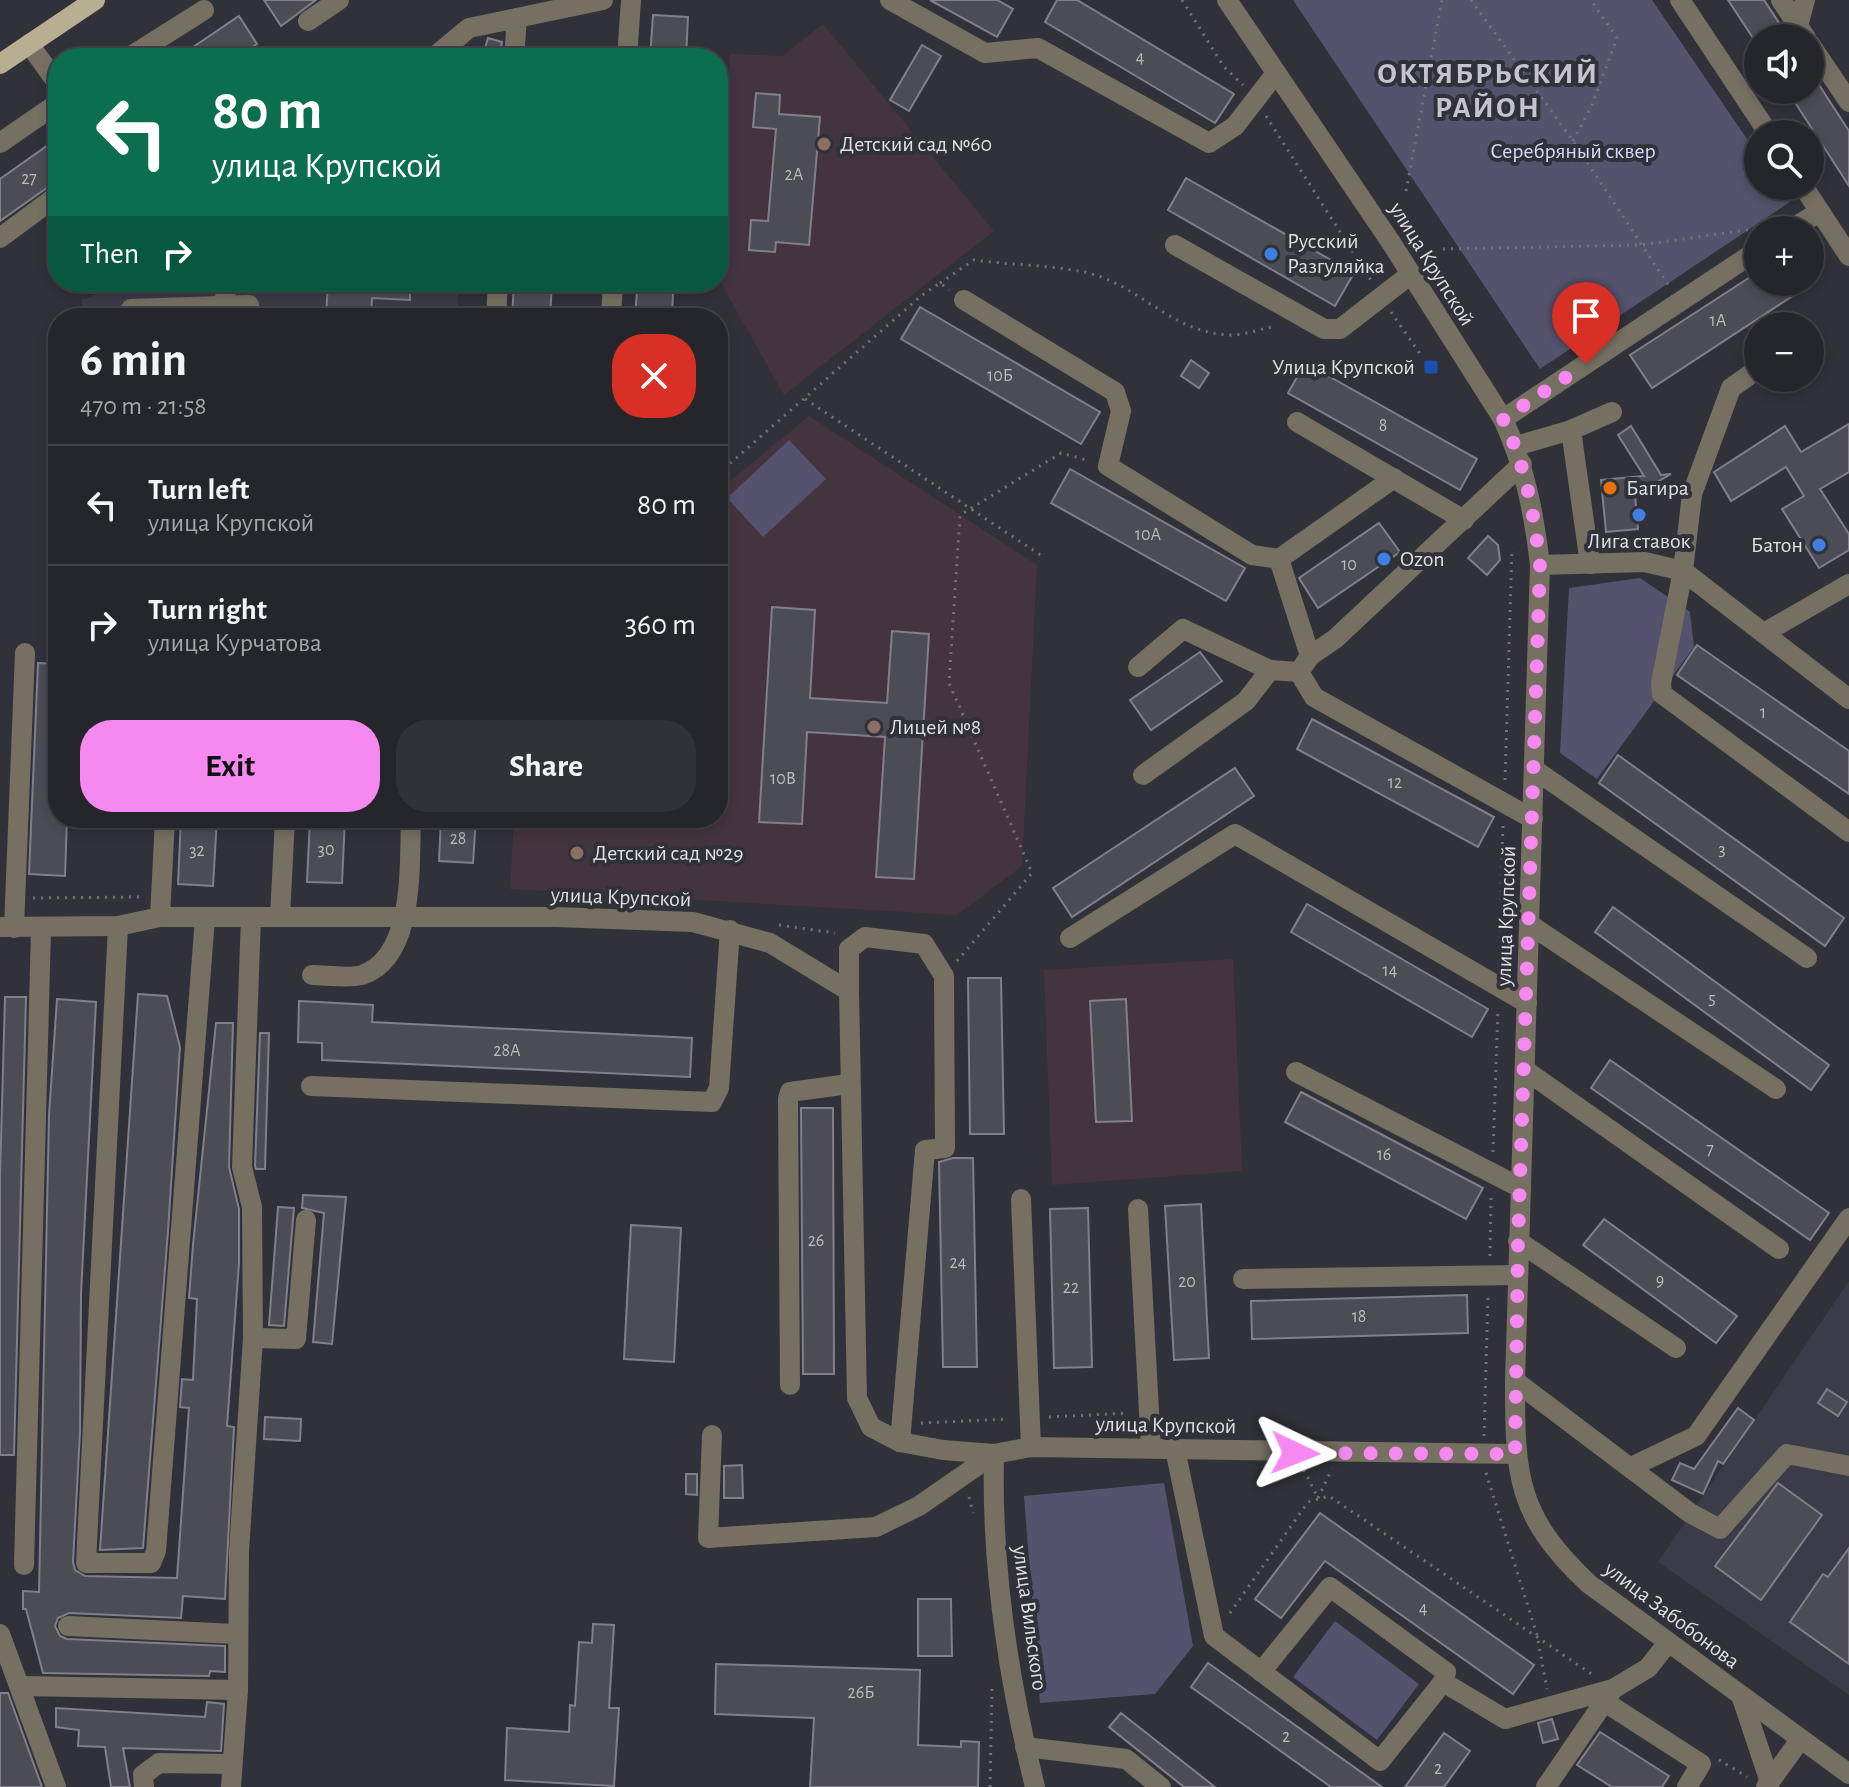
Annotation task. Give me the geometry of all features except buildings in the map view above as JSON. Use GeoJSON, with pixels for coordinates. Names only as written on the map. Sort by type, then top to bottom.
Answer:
{"type":"FeatureCollection","features":[{"type":"Feature","properties":{"kind":"main road"},"geometry":{"type":"LineString","coordinates":[[0,64],[95,0]]}},
{"type":"Feature","properties":{"kind":"street"},"geometry":{"type":"LineString","coordinates":[[308,21],[339,0]]}},
{"type":"Feature","properties":{"kind":"street"},"geometry":{"type":"LineString","coordinates":[[445,48],[469,28],[603,0]]}},
{"type":"Feature","properties":{"kind":"street"},"geometry":{"type":"LineString","coordinates":[[628,48],[631,0]]}},
{"type":"Feature","properties":{"kind":"street"},"geometry":{"type":"LineString","coordinates":[[890,0],[985,53],[1038,48],[1209,143],[1235,126],[1276,73]]}},
{"type":"Feature","properties":{"kind":"street","name":"улица Крупской"},"geometry":{"type":"LineString","coordinates":[[7,928],[41,930],[118,926],[160,917],[693,922],[770,943],[849,991],[857,1398],[871,1427],[900,1442],[943,1450],[994,1454],[1031,1447],[1340,1454],[1515,1454],[1518,1241],[1540,565],[1534,512],[1519,455],[1503,419],[1411,274],[1227,0]]}},
{"type":"Feature","properties":{"kind":"street"},"geometry":{"type":"LineString","coordinates":[[1680,0],[1760,120]]}},
{"type":"Feature","properties":{"kind":"street"},"geometry":{"type":"LineString","coordinates":[[1781,0],[1797,24]]}},
{"type":"Feature","properties":{"kind":"street"},"geometry":{"type":"LineString","coordinates":[[1803,24],[1805,0]]}},
{"type":"Feature","properties":{"kind":"street"},"geometry":{"type":"LineString","coordinates":[[144,48],[204,10]]}},
{"type":"Feature","properties":{"kind":"street"},"geometry":{"type":"LineString","coordinates":[[515,48],[517,18]]}},
{"type":"Feature","properties":{"kind":"street"},"geometry":{"type":"LineString","coordinates":[[29,44],[48,70]]}},
{"type":"Feature","properties":{"kind":"street"},"geometry":{"type":"LineString","coordinates":[[1824,65],[1849,102]]}},
{"type":"Feature","properties":{"kind":"street"},"geometry":{"type":"LineString","coordinates":[[0,143],[48,110]]}},
{"type":"Feature","properties":{"kind":"street"},"geometry":{"type":"LineString","coordinates":[[1812,200],[1849,256]]}},
{"type":"Feature","properties":{"kind":"street"},"geometry":{"type":"LineString","coordinates":[[0,238],[48,202]]}},
{"type":"Feature","properties":{"kind":"street"},"geometry":{"type":"LineString","coordinates":[[1810,216],[1820,212]]}},
{"type":"Feature","properties":{"kind":"street"},"geometry":{"type":"LineString","coordinates":[[1175,245],[1324,329],[1340,329],[1411,274]]}},
{"type":"Feature","properties":{"kind":"street"},"geometry":{"type":"LineString","coordinates":[[1503,419],[1744,259]]}},
{"type":"Feature","properties":{"kind":"street"},"geometry":{"type":"LineString","coordinates":[[224,306],[226,292]]}},
{"type":"Feature","properties":{"kind":"street"},"geometry":{"type":"LineString","coordinates":[[964,300],[1115,392],[1121,411],[1108,466],[1252,555],[1279,559],[1394,478]]}},
{"type":"Feature","properties":{"kind":"street"},"geometry":{"type":"LineString","coordinates":[[162,308],[249,305],[249,308]]}},
{"type":"Feature","properties":{"kind":"street"},"geometry":{"type":"LineString","coordinates":[[1744,379],[1731,388],[1692,494],[1683,571],[1661,683],[1662,694],[1849,832]]}},
{"type":"Feature","properties":{"kind":"street"},"geometry":{"type":"LineString","coordinates":[[1138,667],[1183,629],[1270,670],[1304,664],[1464,520],[1519,455],[1612,412]]}},
{"type":"Feature","properties":{"kind":"street"},"geometry":{"type":"LineString","coordinates":[[1297,422],[1464,520]]}},
{"type":"Feature","properties":{"kind":"street"},"geometry":{"type":"LineString","coordinates":[[1571,430],[1590,564]]}},
{"type":"Feature","properties":{"kind":"street"},"geometry":{"type":"LineString","coordinates":[[1279,559],[1314,697],[1533,819]]}},
{"type":"Feature","properties":{"kind":"street"},"geometry":{"type":"LineString","coordinates":[[1540,565],[1645,562],[1683,571],[1849,699]]}},
{"type":"Feature","properties":{"kind":"street"},"geometry":{"type":"LineString","coordinates":[[1764,633],[1849,584]]}},
{"type":"Feature","properties":{"kind":"street"},"geometry":{"type":"LineString","coordinates":[[7,928],[25,653]]}},
{"type":"Feature","properties":{"kind":"street"},"geometry":{"type":"LineString","coordinates":[[1143,775],[1246,701],[1270,670]]}},
{"type":"Feature","properties":{"kind":"street"},"geometry":{"type":"LineString","coordinates":[[1535,770],[1807,958]]}},
{"type":"Feature","properties":{"kind":"street"},"geometry":{"type":"LineString","coordinates":[[160,917],[164,828]]}},
{"type":"Feature","properties":{"kind":"street"},"geometry":{"type":"LineString","coordinates":[[280,917],[284,828]]}},
{"type":"Feature","properties":{"kind":"street"},"geometry":{"type":"LineString","coordinates":[[312,975],[361,975],[386,960],[406,917],[410,828]]}},
{"type":"Feature","properties":{"kind":"street"},"geometry":{"type":"LineString","coordinates":[[1070,938],[1235,834],[1527,1003]]}},
{"type":"Feature","properties":{"kind":"street"},"geometry":{"type":"LineString","coordinates":[[231,1787],[238,1690],[236,1634],[253,1338],[252,1207],[242,1167],[251,917]]}},
{"type":"Feature","properties":{"kind":"street"},"geometry":{"type":"LineString","coordinates":[[118,926],[86,1563],[151,1563],[156,1551],[205,918]]}},
{"type":"Feature","properties":{"kind":"street"},"geometry":{"type":"LineString","coordinates":[[1529,924],[1776,1089]]}},
{"type":"Feature","properties":{"kind":"street"},"geometry":{"type":"LineString","coordinates":[[24,1565],[41,930]]}},
{"type":"Feature","properties":{"kind":"street"},"geometry":{"type":"LineString","coordinates":[[311,1086],[712,1102],[719,1088],[730,930]]}},
{"type":"Feature","properties":{"kind":"street"},"geometry":{"type":"LineString","coordinates":[[849,991],[849,949],[865,937],[924,944],[944,976],[945,1148],[925,1150],[900,1442]]}},
{"type":"Feature","properties":{"kind":"street"},"geometry":{"type":"LineString","coordinates":[[1525,1070],[1779,1249]]}},
{"type":"Feature","properties":{"kind":"street"},"geometry":{"type":"LineString","coordinates":[[1296,1072],[1521,1188]]}},
{"type":"Feature","properties":{"kind":"street"},"geometry":{"type":"LineString","coordinates":[[790,1385],[788,1099],[790,1092],[849,1084]]}},
{"type":"Feature","properties":{"kind":"street"},"geometry":{"type":"LineString","coordinates":[[1021,1199],[1031,1447]]}},
{"type":"Feature","properties":{"kind":"street"},"geometry":{"type":"LineString","coordinates":[[1138,1209],[1151,1448]]}},
{"type":"Feature","properties":{"kind":"street"},"geometry":{"type":"LineString","coordinates":[[1631,1467],[1696,1436],[1849,1218]]}},
{"type":"Feature","properties":{"kind":"street"},"geometry":{"type":"LineString","coordinates":[[253,1338],[296,1339],[306,1220]]}},
{"type":"Feature","properties":{"kind":"street"},"geometry":{"type":"LineString","coordinates":[[1518,1241],[1676,1348]]}},
{"type":"Feature","properties":{"kind":"street"},"geometry":{"type":"LineString","coordinates":[[1243,1279],[1518,1275]]}},
{"type":"Feature","properties":{"kind":"street"},"geometry":{"type":"LineString","coordinates":[[1515,1381],[1690,1513],[1720,1529],[1787,1454],[1849,1466]]}},
{"type":"Feature","properties":{"kind":"street"},"geometry":{"type":"LineString","coordinates":[[712,1435],[708,1538],[876,1527],[919,1506],[994,1454]]}},
{"type":"Feature","properties":{"kind":"street"},"geometry":{"type":"LineString","coordinates":[[1175,1449],[1214,1636],[1261,1672],[1380,1761],[1443,1682],[1446,1672],[1330,1587],[1261,1672]]}},
{"type":"Feature","properties":{"kind":"street","name":"улица Вильского"},"geometry":{"type":"LineString","coordinates":[[994,1454],[992,1517],[1000,1594],[1025,1747],[1035,1787]]}},
{"type":"Feature","properties":{"kind":"street","name":"улица Забобонова"},"geometry":{"type":"LineString","coordinates":[[1515,1454],[1522,1489],[1534,1516],[1562,1558],[1667,1644],[1849,1774]]}},
{"type":"Feature","properties":{"kind":"street"},"geometry":{"type":"LineString","coordinates":[[68,1626],[236,1634]]}},
{"type":"Feature","properties":{"kind":"street"},"geometry":{"type":"LineString","coordinates":[[0,1634],[56,1787]]}},
{"type":"Feature","properties":{"kind":"street"},"geometry":{"type":"LineString","coordinates":[[1546,1787],[1609,1696],[1648,1668],[1667,1644]]}},
{"type":"Feature","properties":{"kind":"street"},"geometry":{"type":"LineString","coordinates":[[1443,1682],[1505,1719],[1550,1704],[1609,1696],[1701,1764],[1687,1787]]}},
{"type":"Feature","properties":{"kind":"street"},"geometry":{"type":"LineString","coordinates":[[21,1686],[238,1690]]}},
{"type":"Feature","properties":{"kind":"street"},"geometry":{"type":"LineString","coordinates":[[1742,1698],[1768,1784]]}},
{"type":"Feature","properties":{"kind":"street"},"geometry":{"type":"LineString","coordinates":[[1768,1784],[1800,1740]]}},
{"type":"Feature","properties":{"kind":"street"},"geometry":{"type":"LineString","coordinates":[[1025,1747],[1126,1759],[1161,1787]]}},
{"type":"Feature","properties":{"kind":"street"},"geometry":{"type":"LineString","coordinates":[[144,1787],[143,1775],[159,1763],[232,1764]]}},
{"type":"Feature","properties":{"kind":"path"},"geometry":{"type":"LineString","coordinates":[[1182,0],[1224,67],[1257,97],[1423,358]]}},
{"type":"Feature","properties":{"kind":"path"},"geometry":{"type":"LineString","coordinates":[[1406,191],[1442,0]]}},
{"type":"Feature","properties":{"kind":"path"},"geometry":{"type":"LineString","coordinates":[[1471,0],[1573,141],[1679,301]]}},
{"type":"Feature","properties":{"kind":"path"},"geometry":{"type":"LineString","coordinates":[[1573,141],[1593,103],[1617,38],[1591,0]]}},
{"type":"Feature","properties":{"kind":"path"},"geometry":{"type":"LineString","coordinates":[[1443,249],[1641,245],[1744,230]]}},
{"type":"Feature","properties":{"kind":"path"},"geometry":{"type":"LineString","coordinates":[[728,465],[921,296],[974,260],[1084,272],[1124,287],[1165,316],[1189,328],[1235,335],[1275,326],[1288,331]]}},
{"type":"Feature","properties":{"kind":"path"},"geometry":{"type":"LineString","coordinates":[[940,283],[964,300]]}},
{"type":"Feature","properties":{"kind":"path"},"geometry":{"type":"LineString","coordinates":[[804,398],[1045,558]]}},
{"type":"Feature","properties":{"kind":"path"},"geometry":{"type":"LineString","coordinates":[[944,976],[990,926],[1032,873],[949,683],[960,515],[1061,453],[1108,466]]}},
{"type":"Feature","properties":{"kind":"path"},"geometry":{"type":"LineString","coordinates":[[943,1450],[944,1421]]}},
{"type":"Feature","properties":{"kind":"path"},"geometry":{"type":"LineString","coordinates":[[1295,1453],[1318,1498]]}},
{"type":"Feature","properties":{"kind":"path"},"geometry":{"type":"LineString","coordinates":[[1318,1498],[1340,1454]]}},
{"type":"Feature","properties":{"kind":"path"},"geometry":{"type":"LineString","coordinates":[[1485,1470],[1537,1635],[1550,1704]]}},
{"type":"Feature","properties":{"kind":"path"},"geometry":{"type":"LineString","coordinates":[[961,1477],[974,1521]]}},
{"type":"Feature","properties":{"kind":"path"},"geometry":{"type":"LineString","coordinates":[[1214,1636],[1308,1502],[1329,1496],[1537,1635],[1609,1696]]}},
{"type":"Feature","properties":{"kind":"path"},"geometry":{"type":"LineString","coordinates":[[990,1787],[993,1678]]}},
{"type":"Feature","properties":{"kind":"shaded area","name":"Детский сад №60"},"geometry":{"type":"Polygon","coordinates":[[[823,24],[994,231],[784,395],[726,292],[730,54],[782,56],[823,24]]]}},
{"type":"Feature","properties":{"kind":"shaded area"},"geometry":{"type":"Polygon","coordinates":[[[103,292],[458,292],[458,308],[82,308],[82,300],[103,292]]]}},
{"type":"Feature","properties":{"kind":"shaded area","name":"Лицей №8"},"geometry":{"type":"Polygon","coordinates":[[[809,416],[1037,565],[1022,866],[957,915],[510,889],[513,828],[728,828],[728,483],[809,416]]]}},
{"type":"Feature","properties":{"kind":"shaded area"},"geometry":{"type":"Polygon","coordinates":[[[1233,959],[1242,1171],[1052,1185],[1044,970],[1233,959]]]}},
{"type":"Feature","properties":{"kind":"shaded area"},"geometry":{"type":"Polygon","coordinates":[[[1849,1281],[1849,1695],[1658,1562],[1849,1281]]]}},
{"type":"Feature","properties":{"kind":"green space","name":"Серебряный сквер"},"geometry":{"type":"Polygon","coordinates":[[[1293,0],[1652,0],[1744,135],[1744,200],[1790,202],[1769,216],[1744,216],[1744,233],[1540,369],[1293,0]]]}},
{"type":"Feature","properties":{"kind":"green space"},"geometry":{"type":"Polygon","coordinates":[[[789,440],[826,479],[763,537],[728,497],[789,440]]]}},
{"type":"Feature","properties":{"kind":"green space"},"geometry":{"type":"Polygon","coordinates":[[[1640,578],[1690,612],[1694,647],[1597,779],[1560,753],[1569,588],[1640,578]]]}},
{"type":"Feature","properties":{"kind":"green space"},"geometry":{"type":"Polygon","coordinates":[[[1164,1483],[1193,1646],[1155,1694],[1040,1703],[1024,1496],[1164,1483]]]}},
{"type":"Feature","properties":{"kind":"green space"},"geometry":{"type":"Polygon","coordinates":[[[1335,1621],[1419,1684],[1377,1740],[1293,1677],[1335,1621]]]}},
{"type":"Feature","properties":{"kind":"place","name":"Детский сад №60"},"geometry":{"type":"Point","coordinates":[824,144]}},
{"type":"Feature","properties":{"kind":"place","name":"Русский Разгуляйка"},"geometry":{"type":"Point","coordinates":[1271,254]}},
{"type":"Feature","properties":{"kind":"place","name":"Улица Крупской"},"geometry":{"type":"Point","coordinates":[1431,367]}},
{"type":"Feature","properties":{"kind":"place","name":"Багира"},"geometry":{"type":"Point","coordinates":[1610,488]}},
{"type":"Feature","properties":{"kind":"place","name":"Лига ставок"},"geometry":{"type":"Point","coordinates":[1639,515]}},
{"type":"Feature","properties":{"kind":"place","name":"Батон"},"geometry":{"type":"Point","coordinates":[1819,545]}},
{"type":"Feature","properties":{"kind":"place","name":"Ozon"},"geometry":{"type":"Point","coordinates":[1384,559]}},
{"type":"Feature","properties":{"kind":"place","name":"Лицей №8"},"geometry":{"type":"Point","coordinates":[874,727]}},
{"type":"Feature","properties":{"kind":"place","name":"Детский сад №29"},"geometry":{"type":"Point","coordinates":[577,853]}},
{"type":"Feature","properties":{"kind":"district","name":"ОКТЯБРЬСКИЙ РАЙОН"},"geometry":{"type":"Point","coordinates":[1488,91]}},
{"type":"Feature","properties":{"kind":"route"},"geometry":{"type":"LineString","coordinates":[[1295,1453],[1515,1454],[1518,1241],[1540,565],[1534,512],[1522,464],[1503,419],[1586,364]]}}]}
